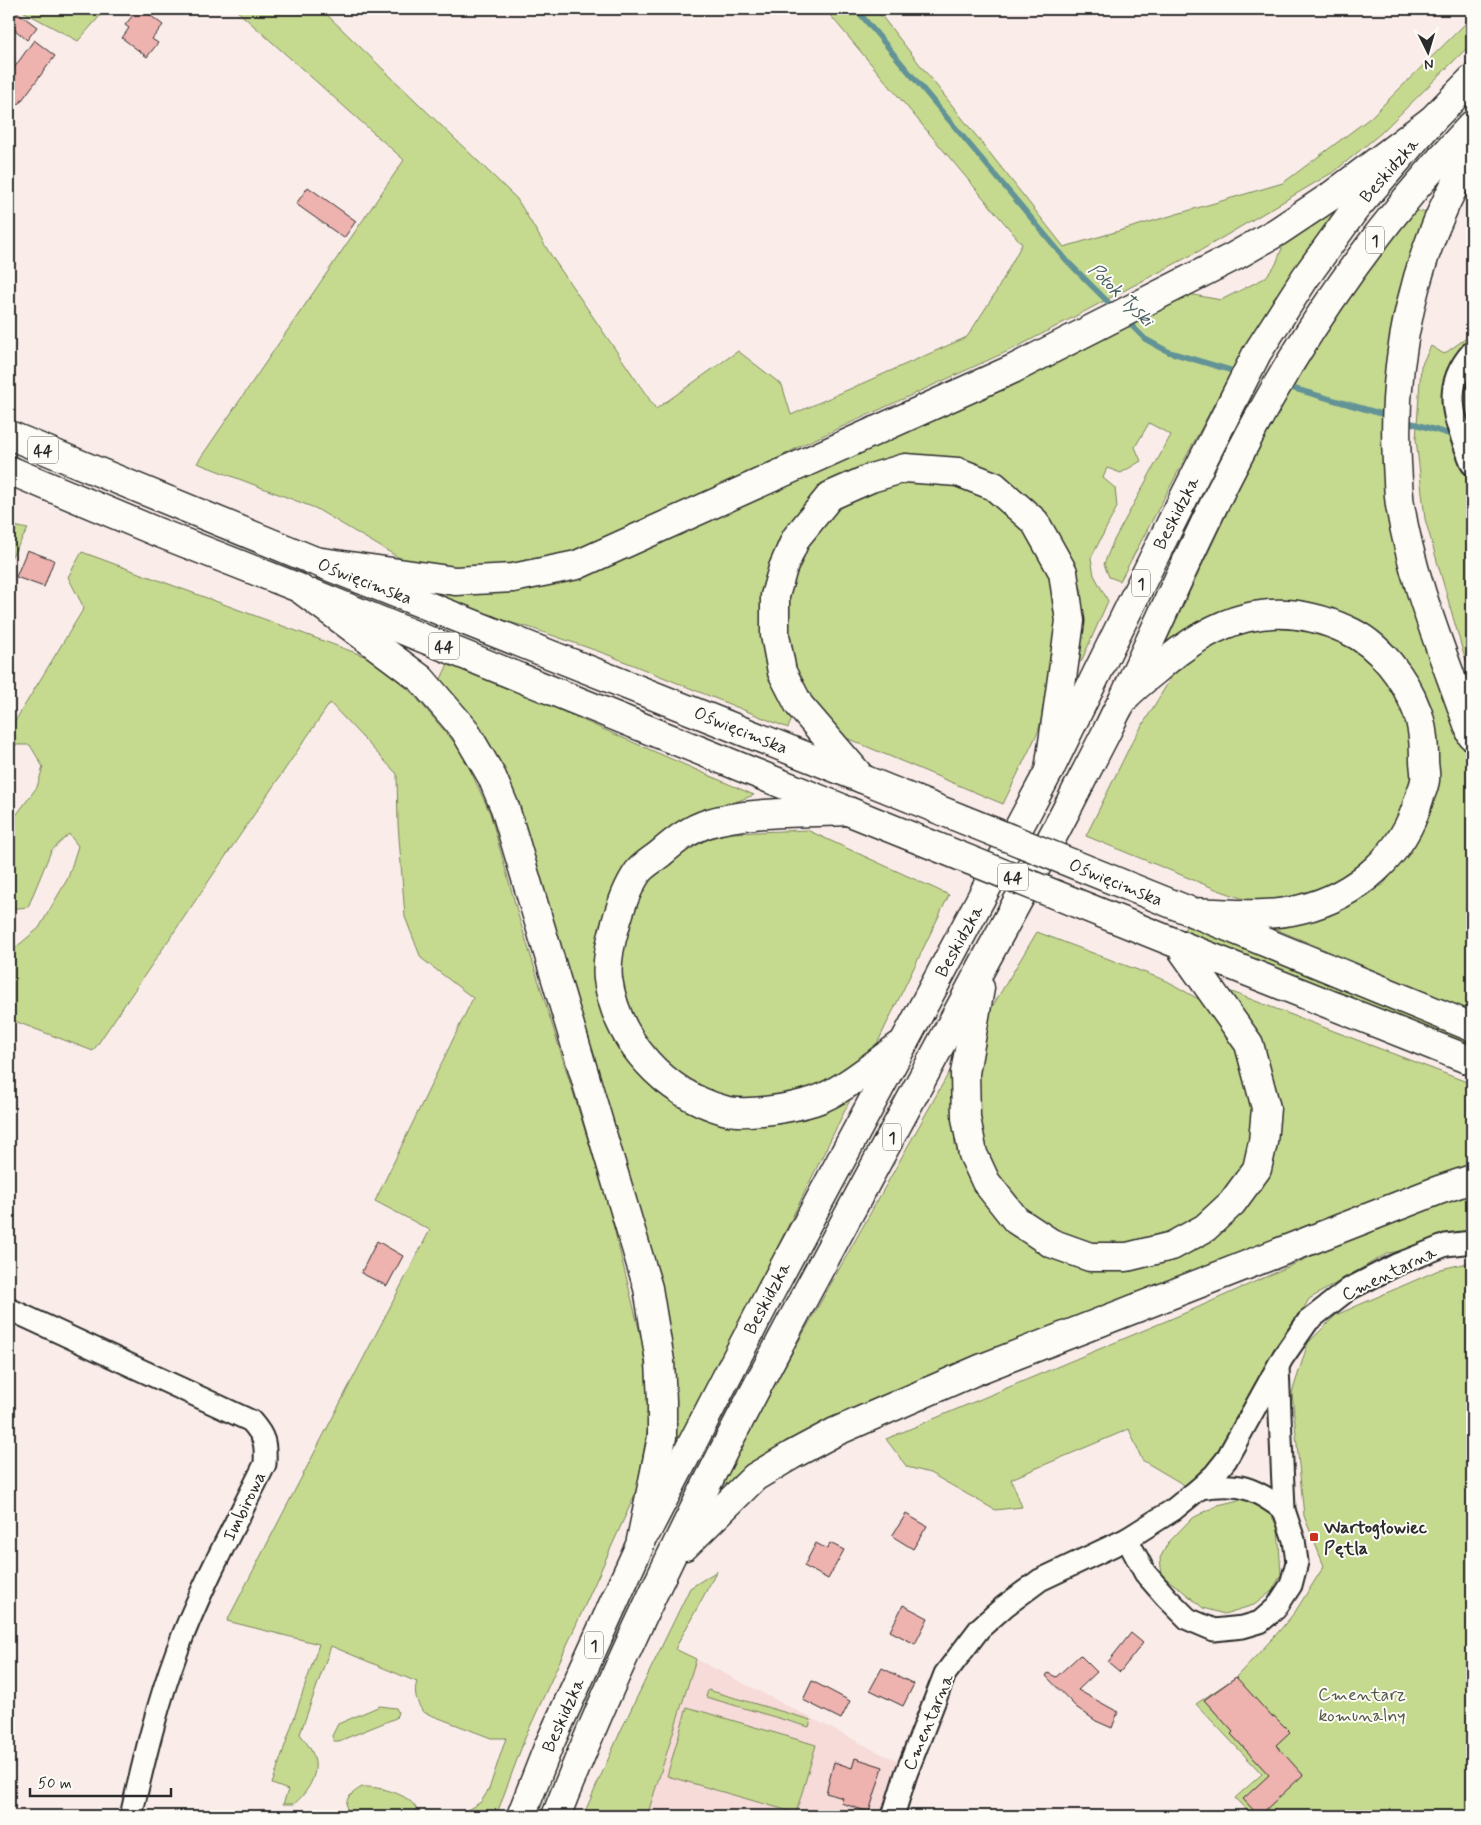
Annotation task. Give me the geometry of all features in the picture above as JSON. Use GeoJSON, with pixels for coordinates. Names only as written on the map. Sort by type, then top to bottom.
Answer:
{"type":"FeatureCollection","features":[{"type":"Feature","properties":{"kind":"main road","name":"Beskidzka"},"geometry":{"type":"LineString","coordinates":[[521,1816],[553,1736],[640,1546],[698,1430],[1050,771],[1162,540],[1257,353],[1305,278],[1355,209],[1432,120],[1472,79]]}},
{"type":"Feature","properties":{"kind":"main road"},"geometry":{"type":"LineString","coordinates":[[315,561],[456,581],[513,578],[577,565],[1014,370],[1236,256],[1332,196],[1432,120]]}},
{"type":"Feature","properties":{"kind":"main road","name":"Beskidzka"},"geometry":{"type":"LineString","coordinates":[[556,1816],[642,1616],[726,1445],[1066,812],[1123,700],[1191,553],[1264,409],[1290,364],[1334,296],[1381,230],[1472,125]]}},
{"type":"Feature","properties":{"kind":"main road"},"geometry":{"type":"LineString","coordinates":[[1472,154],[1439,218],[1420,270],[1406,325],[1399,372],[1396,430],[1400,503],[1414,571],[1472,736]]}},
{"type":"Feature","properties":{"kind":"main road","name":"Oświęcimska"},"geometry":{"type":"LineString","coordinates":[[9,435],[315,561],[863,779],[1472,1027]]}},
{"type":"Feature","properties":{"kind":"main road"},"geometry":{"type":"LineString","coordinates":[[863,779],[799,705],[782,672],[775,635],[775,596],[783,568],[796,538],[830,496],[871,478],[905,468],[958,472],[994,486],[1035,522],[1062,572],[1070,621],[1050,771]]}},
{"type":"Feature","properties":{"kind":"main road","name":"Oświęcimska"},"geometry":{"type":"LineString","coordinates":[[9,470],[848,811],[1472,1061]]}},
{"type":"Feature","properties":{"kind":"main road"},"geometry":{"type":"LineString","coordinates":[[299,588],[421,679],[464,729],[492,777],[505,808],[648,1288],[660,1361],[662,1437],[640,1546]]}},
{"type":"Feature","properties":{"kind":"main road"},"geometry":{"type":"LineString","coordinates":[[1123,700],[1163,663],[1195,639],[1215,627],[1243,618],[1287,612],[1326,620],[1362,637],[1384,657],[1404,686],[1418,713],[1423,741],[1425,780],[1415,816],[1398,846],[1376,870],[1346,893],[1303,909],[1270,914],[1192,912]]}},
{"type":"Feature","properties":{"kind":"main road"},"geometry":{"type":"LineString","coordinates":[[848,811],[740,817],[709,823],[680,837],[639,871],[621,902],[609,948],[608,978],[614,1005],[621,1022],[640,1054],[656,1073],[671,1085],[697,1100],[726,1110],[752,1112],[778,1109],[815,1101],[836,1091],[904,1042]]}},
{"type":"Feature","properties":{"kind":"main road"},"geometry":{"type":"LineString","coordinates":[[984,964],[965,1073],[966,1118],[973,1154],[986,1182],[1016,1220],[1051,1242],[1090,1257],[1127,1257],[1172,1246],[1205,1228],[1232,1204],[1257,1169],[1263,1142],[1266,1108],[1249,1044],[1178,944]]}},
{"type":"Feature","properties":{"kind":"main road"},"geometry":{"type":"LineString","coordinates":[[669,1561],[755,1477],[835,1432],[980,1369],[1430,1193],[1472,1179]]}},
{"type":"Feature","properties":{"kind":"street"},"geometry":{"type":"LineString","coordinates":[[1472,352],[1466,358],[1458,373],[1452,405],[1454,418],[1472,464]]}},
{"type":"Feature","properties":{"kind":"street","name":"Cmentarna"},"geometry":{"type":"LineString","coordinates":[[893,1816],[906,1774],[946,1674],[980,1628],[1005,1606],[1040,1580],[1127,1539],[1173,1510],[1214,1475],[1226,1460],[1283,1357],[1308,1321],[1349,1289],[1396,1265],[1446,1245],[1472,1242]]}},
{"type":"Feature","properties":{"kind":"street","name":"Imbirowa"},"geometry":{"type":"LineString","coordinates":[[9,1309],[251,1421],[262,1433],[266,1446],[265,1464],[196,1605],[178,1650],[156,1715],[131,1816]]}},
{"type":"Feature","properties":{"kind":"street"},"geometry":{"type":"LineString","coordinates":[[1127,1539],[1145,1573],[1166,1598],[1188,1619],[1214,1630],[1243,1628],[1260,1622],[1276,1608],[1291,1585],[1297,1562],[1294,1540],[1284,1510],[1278,1367]]}},
{"type":"Feature","properties":{"kind":"street"},"geometry":{"type":"LineString","coordinates":[[1200,1488],[1222,1484],[1254,1490],[1284,1510]]}},
{"type":"Feature","properties":{"kind":"shaded area"},"geometry":{"type":"Polygon","coordinates":[[[696,1659],[884,1755],[898,1760],[882,1816],[647,1816],[696,1659]]]}},
{"type":"Feature","properties":{"kind":"green space"},"geometry":{"type":"Polygon","coordinates":[[[19,9],[106,9],[78,41],[19,9]]]}},
{"type":"Feature","properties":{"kind":"green space"},"geometry":{"type":"Polygon","coordinates":[[[235,9],[321,9],[517,199],[552,257],[656,409],[738,351],[782,385],[791,415],[967,337],[996,292],[1022,244],[825,9],[876,9],[1064,247],[1283,183],[1370,118],[1472,17],[1472,43],[1381,133],[1335,171],[1203,249],[1017,347],[802,445],[683,511],[575,556],[508,571],[418,569],[315,508],[197,463],[404,160],[235,9]]]}},
{"type":"Feature","properties":{"kind":"green space"},"geometry":{"type":"Polygon","coordinates":[[[1332,207],[1342,207],[1237,361],[1120,581],[1109,577],[1104,564],[1113,542],[1171,435],[1149,423],[1135,447],[1141,461],[1121,473],[1107,468],[1103,478],[1115,488],[1117,507],[1091,558],[1094,575],[1108,601],[1081,662],[1075,660],[1082,591],[1066,549],[1035,503],[979,469],[832,484],[803,507],[782,539],[794,714],[788,728],[606,654],[531,628],[476,613],[405,584],[528,584],[1183,293],[1221,300],[1265,278],[1276,264],[1284,243],[1332,207]]]}},
{"type":"Feature","properties":{"kind":"green space"},"geometry":{"type":"Polygon","coordinates":[[[1414,210],[1431,214],[1388,394],[1423,623],[1472,755],[1472,1011],[1268,926],[1315,917],[1383,885],[1419,837],[1435,785],[1398,658],[1276,603],[1163,648],[1259,445],[1353,287],[1414,210]]]}},
{"type":"Feature","properties":{"kind":"green space"},"geometry":{"type":"Polygon","coordinates":[[[1472,334],[1472,676],[1463,652],[1425,519],[1416,439],[1421,366],[1431,346],[1444,354],[1472,334]]]}},
{"type":"Feature","properties":{"kind":"green space"},"geometry":{"type":"Polygon","coordinates":[[[958,482],[1005,509],[1029,530],[1055,577],[1060,622],[1053,676],[1038,732],[1003,804],[844,737],[807,702],[788,654],[784,598],[807,539],[847,500],[899,483],[958,482]]]}},
{"type":"Feature","properties":{"kind":"green space"},"geometry":{"type":"Polygon","coordinates":[[[9,525],[28,529],[9,561],[9,525]]]}},
{"type":"Feature","properties":{"kind":"green space"},"geometry":{"type":"Polygon","coordinates":[[[82,552],[375,660],[413,694],[461,750],[490,813],[519,918],[609,1208],[643,1345],[650,1414],[637,1490],[525,1738],[496,1816],[457,1816],[481,1802],[489,1789],[506,1738],[491,1738],[423,1712],[416,1697],[417,1682],[331,1646],[300,1734],[313,1755],[315,1762],[314,1774],[306,1791],[294,1804],[283,1804],[288,1790],[272,1784],[319,1644],[227,1621],[430,1230],[375,1201],[473,998],[421,958],[405,917],[398,824],[397,774],[330,703],[93,1051],[9,1019],[9,953],[39,928],[68,878],[78,846],[69,834],[51,851],[28,907],[9,909],[9,825],[37,787],[43,767],[30,745],[9,745],[9,731],[84,608],[68,577],[82,552]]]}},
{"type":"Feature","properties":{"kind":"green space"},"geometry":{"type":"Polygon","coordinates":[[[1305,623],[1350,637],[1381,669],[1414,723],[1418,776],[1409,813],[1347,883],[1264,906],[1218,890],[1086,836],[1131,744],[1177,668],[1244,627],[1305,623]]]}},
{"type":"Feature","properties":{"kind":"green space"},"geometry":{"type":"Polygon","coordinates":[[[449,662],[754,795],[711,811],[617,887],[620,1044],[656,1092],[703,1119],[778,1123],[852,1096],[728,1348],[678,1442],[669,1440],[674,1357],[645,1245],[522,816],[490,745],[439,683],[449,662]]]}},
{"type":"Feature","properties":{"kind":"green space"},"geometry":{"type":"Polygon","coordinates":[[[807,830],[949,895],[875,1048],[838,1077],[786,1099],[731,1100],[671,1073],[645,1042],[620,997],[618,954],[626,910],[659,864],[707,834],[807,830]]]}},
{"type":"Feature","properties":{"kind":"green space"},"geometry":{"type":"Polygon","coordinates":[[[1187,925],[1472,1039],[1472,1050],[1182,933],[1187,925]]]}},
{"type":"Feature","properties":{"kind":"green space"},"geometry":{"type":"Polygon","coordinates":[[[1037,932],[1167,981],[1200,1000],[1230,1034],[1249,1078],[1258,1116],[1249,1159],[1220,1202],[1190,1227],[1130,1247],[1088,1249],[1036,1226],[1009,1200],[977,1143],[973,1088],[989,1012],[1037,932]]]}},
{"type":"Feature","properties":{"kind":"green space"},"geometry":{"type":"Polygon","coordinates":[[[1224,989],[1472,1084],[1472,1170],[731,1486],[720,1482],[951,1069],[955,1087],[955,1144],[976,1192],[1014,1237],[1069,1263],[1169,1255],[1269,1166],[1224,989]]]}},
{"type":"Feature","properties":{"kind":"green space"},"geometry":{"type":"Polygon","coordinates":[[[1472,1189],[1472,1239],[1388,1253],[1309,1299],[1219,1458],[1191,1489],[1142,1460],[1129,1429],[1011,1479],[1022,1507],[995,1510],[930,1473],[907,1467],[886,1439],[1192,1310],[1388,1222],[1472,1189]]]}},
{"type":"Feature","properties":{"kind":"green space","name":"Cmentarz komunalny"},"geometry":{"type":"Polygon","coordinates":[[[1472,1262],[1472,1816],[1252,1816],[1235,1798],[1262,1774],[1196,1704],[1236,1677],[1275,1636],[1295,1612],[1324,1566],[1304,1516],[1292,1393],[1308,1343],[1336,1315],[1441,1269],[1472,1262]]]}},
{"type":"Feature","properties":{"kind":"green space"},"geometry":{"type":"Polygon","coordinates":[[[1243,1499],[1268,1511],[1278,1527],[1281,1575],[1272,1591],[1254,1605],[1224,1614],[1203,1608],[1162,1576],[1160,1558],[1168,1543],[1191,1519],[1218,1505],[1243,1499]]]}},
{"type":"Feature","properties":{"kind":"green space"},"geometry":{"type":"Polygon","coordinates":[[[717,1571],[675,1649],[696,1659],[647,1816],[583,1816],[622,1728],[690,1588],[717,1571]]]}},
{"type":"Feature","properties":{"kind":"green space"},"geometry":{"type":"Polygon","coordinates":[[[708,1690],[811,1720],[809,1727],[706,1697],[708,1690]]]}},
{"type":"Feature","properties":{"kind":"green space"},"geometry":{"type":"Polygon","coordinates":[[[380,1706],[396,1708],[398,1712],[396,1718],[339,1741],[334,1741],[332,1736],[338,1724],[380,1706]]]}},
{"type":"Feature","properties":{"kind":"green space"},"geometry":{"type":"Polygon","coordinates":[[[687,1707],[816,1745],[796,1813],[667,1776],[687,1707]]]}},
{"type":"Feature","properties":{"kind":"green space"},"geometry":{"type":"Polygon","coordinates":[[[362,1787],[387,1790],[405,1797],[412,1802],[418,1816],[350,1816],[346,1806],[348,1798],[362,1787]]]}},
{"type":"Feature","properties":{"kind":"building"},"geometry":{"type":"Polygon","coordinates":[[[9,9],[13,9],[37,27],[27,40],[9,25],[9,9]]]}},
{"type":"Feature","properties":{"kind":"building"},"geometry":{"type":"Polygon","coordinates":[[[138,9],[142,9],[163,25],[152,39],[158,43],[147,57],[122,38],[129,28],[125,25],[138,9]]]}},
{"type":"Feature","properties":{"kind":"building"},"geometry":{"type":"Polygon","coordinates":[[[34,40],[55,56],[19,104],[9,97],[9,75],[34,40]]]}},
{"type":"Feature","properties":{"kind":"building"},"geometry":{"type":"Polygon","coordinates":[[[308,187],[356,221],[344,238],[296,204],[308,187]]]}},
{"type":"Feature","properties":{"kind":"building"},"geometry":{"type":"Polygon","coordinates":[[[27,550],[54,560],[44,587],[16,577],[27,550]]]}},
{"type":"Feature","properties":{"kind":"building"},"geometry":{"type":"Polygon","coordinates":[[[377,1241],[403,1256],[387,1286],[361,1273],[377,1241]]]}},
{"type":"Feature","properties":{"kind":"building"},"geometry":{"type":"Polygon","coordinates":[[[906,1514],[927,1526],[913,1549],[892,1536],[906,1514]]]}},
{"type":"Feature","properties":{"kind":"building"},"geometry":{"type":"Polygon","coordinates":[[[816,1543],[827,1549],[830,1543],[844,1550],[828,1579],[804,1566],[816,1543]]]}},
{"type":"Feature","properties":{"kind":"building"},"geometry":{"type":"Polygon","coordinates":[[[903,1605],[928,1618],[915,1644],[890,1631],[903,1605]]]}},
{"type":"Feature","properties":{"kind":"building"},"geometry":{"type":"Polygon","coordinates":[[[1131,1633],[1143,1643],[1120,1672],[1108,1662],[1131,1633]]]}},
{"type":"Feature","properties":{"kind":"building"},"geometry":{"type":"Polygon","coordinates":[[[1080,1655],[1097,1672],[1078,1690],[1118,1712],[1112,1728],[1096,1721],[1076,1707],[1046,1676],[1048,1673],[1056,1677],[1080,1655]]]}},
{"type":"Feature","properties":{"kind":"building"},"geometry":{"type":"Polygon","coordinates":[[[882,1668],[914,1684],[903,1706],[870,1690],[882,1668]]]}},
{"type":"Feature","properties":{"kind":"building"},"geometry":{"type":"Polygon","coordinates":[[[1236,1677],[1272,1717],[1274,1716],[1290,1732],[1276,1745],[1303,1775],[1259,1816],[1243,1799],[1269,1775],[1231,1734],[1233,1732],[1204,1700],[1236,1677]]]}},
{"type":"Feature","properties":{"kind":"building"},"geometry":{"type":"Polygon","coordinates":[[[812,1681],[850,1701],[841,1719],[803,1700],[812,1681]]]}},
{"type":"Feature","properties":{"kind":"building"},"geometry":{"type":"Polygon","coordinates":[[[855,1758],[883,1767],[869,1812],[841,1803],[843,1798],[826,1793],[834,1762],[852,1768],[855,1758]]]}},
{"type":"Feature","properties":{"kind":"waterway","name":"Potok Tyski"},"geometry":{"type":"LineString","coordinates":[[856,9],[1068,262],[1114,308]]}},
{"type":"Feature","properties":{"kind":"waterway","name":"Potok Tyski"},"geometry":{"type":"LineString","coordinates":[[1126,320],[1145,339],[1169,352],[1240,373]]}},
{"type":"Feature","properties":{"kind":"waterway","name":"Potok Tyski"},"geometry":{"type":"LineString","coordinates":[[1285,386],[1389,416]]}},
{"type":"Feature","properties":{"kind":"waterway","name":"Potok Tyski"},"geometry":{"type":"LineString","coordinates":[[1405,421],[1456,436]]}},
{"type":"Feature","properties":{"kind":"place","name":"Wartogłowiec Pętla"},"geometry":{"type":"Point","coordinates":[1314,1537]}}]}
